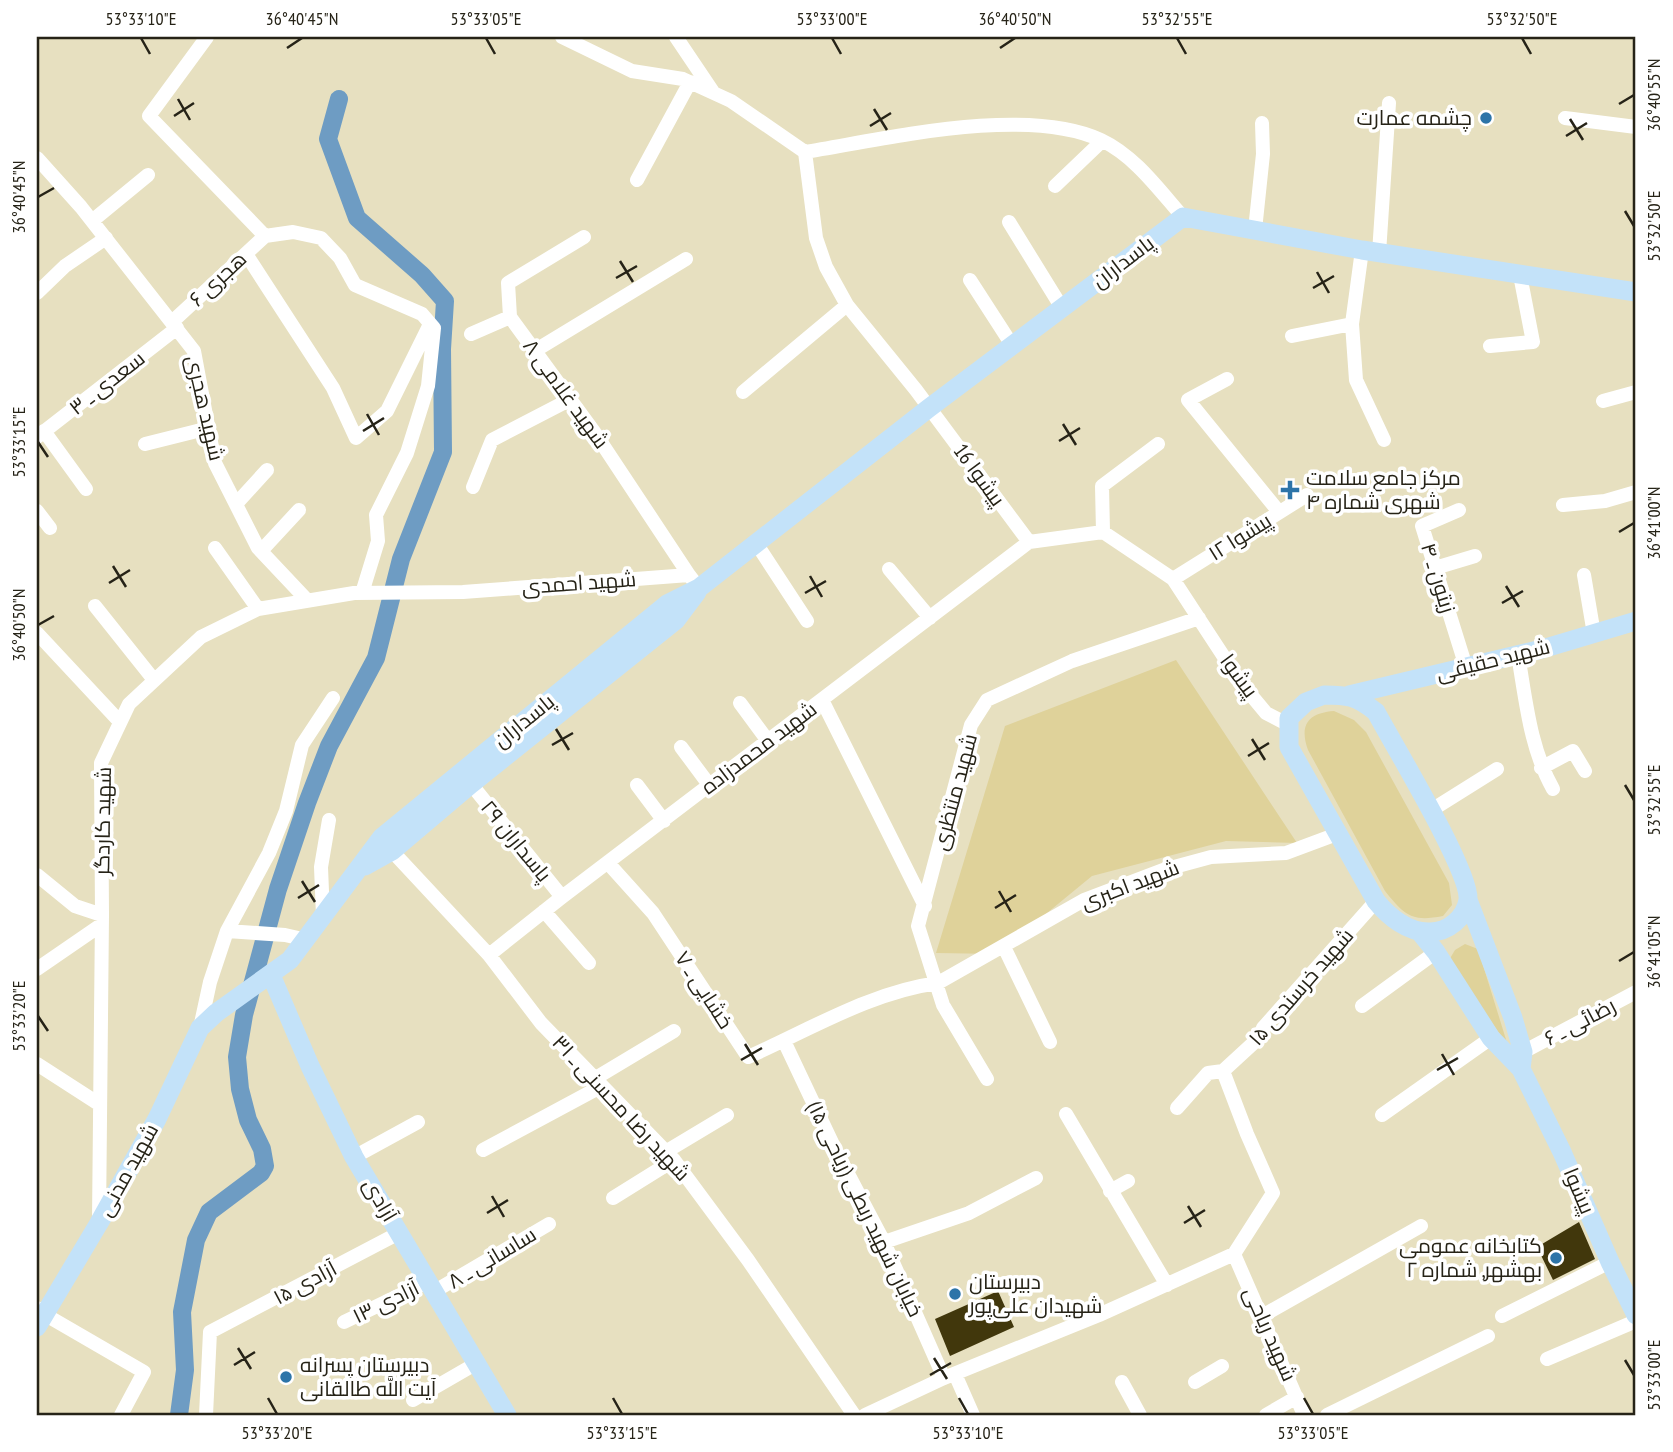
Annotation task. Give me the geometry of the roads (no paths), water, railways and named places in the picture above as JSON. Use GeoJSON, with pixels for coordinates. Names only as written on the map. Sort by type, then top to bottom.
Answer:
{"type":"FeatureCollection","features":[{"type":"Feature","properties":{"kind":"street"},"geometry":{"type":"LineString","coordinates":[[207,37],[149,116],[265,236],[293,232],[321,237],[340,258],[355,285],[422,314],[434,328],[428,386],[407,453],[376,515],[378,541],[368,593]]}},
{"type":"Feature","properties":{"kind":"street"},"geometry":{"type":"LineString","coordinates":[[562,37],[632,71],[690,82],[731,101],[805,152],[927,133],[1013,124],[1070,129],[1102,141],[1142,170],[1183,217],[1371,252],[1636,292]]}},
{"type":"Feature","properties":{"kind":"street"},"geometry":{"type":"LineString","coordinates":[[676,37],[714,94]]}},
{"type":"Feature","properties":{"kind":"street"},"geometry":{"type":"LineString","coordinates":[[638,180],[690,82]]}},
{"type":"Feature","properties":{"kind":"street"},"geometry":{"type":"LineString","coordinates":[[1384,440],[1356,380],[1352,324],[1371,252],[1389,103]]}},
{"type":"Feature","properties":{"kind":"street"},"geometry":{"type":"LineString","coordinates":[[1565,118],[1636,127]]}},
{"type":"Feature","properties":{"kind":"street"},"geometry":{"type":"LineString","coordinates":[[1255,230],[1263,154],[1262,123]]}},
{"type":"Feature","properties":{"kind":"street"},"geometry":{"type":"LineString","coordinates":[[1055,186],[1102,141]]}},
{"type":"Feature","properties":{"kind":"street","name":"پیشوا 16"},"geometry":{"type":"LineString","coordinates":[[805,152],[816,238],[846,305],[929,408],[1029,542]]}},
{"type":"Feature","properties":{"kind":"street","name":"شهید هجری"},"geometry":{"type":"LineString","coordinates":[[37,158],[106,238],[194,351],[215,463],[261,551],[307,600]]}},
{"type":"Feature","properties":{"kind":"street"},"geometry":{"type":"LineString","coordinates":[[92,221],[148,175]]}},
{"type":"Feature","properties":{"kind":"street","name":"پاسداران"},"geometry":{"type":"LineString","coordinates":[[216,1013],[290,960],[382,837],[694,582],[755,543],[1183,217]]}},
{"type":"Feature","properties":{"kind":"street"},"geometry":{"type":"LineString","coordinates":[[1009,222],[1062,308]]}},
{"type":"Feature","properties":{"kind":"street","name":"هجری ۶"},"geometry":{"type":"LineString","coordinates":[[174,325],[265,236]]}},
{"type":"Feature","properties":{"kind":"street","name":"۸ شهید غلامی"},"geometry":{"type":"LineString","coordinates":[[584,237],[508,283],[510,317],[571,399],[694,582]]}},
{"type":"Feature","properties":{"kind":"street"},"geometry":{"type":"LineString","coordinates":[[37,293],[65,266],[106,238]]}},
{"type":"Feature","properties":{"kind":"street"},"geometry":{"type":"LineString","coordinates":[[246,254],[333,388],[356,438],[387,411],[430,324]]}},
{"type":"Feature","properties":{"kind":"street"},"geometry":{"type":"LineString","coordinates":[[536,350],[686,259]]}},
{"type":"Feature","properties":{"kind":"street"},"geometry":{"type":"LineString","coordinates":[[1490,346],[1533,342],[1520,275]]}},
{"type":"Feature","properties":{"kind":"street"},"geometry":{"type":"LineString","coordinates":[[970,279],[1012,345]]}},
{"type":"Feature","properties":{"kind":"street"},"geometry":{"type":"LineString","coordinates":[[743,392],[846,305]]}},
{"type":"Feature","properties":{"kind":"street"},"geometry":{"type":"LineString","coordinates":[[471,334],[510,317]]}},
{"type":"Feature","properties":{"kind":"street"},"geometry":{"type":"LineString","coordinates":[[1292,336],[1352,324]]}},
{"type":"Feature","properties":{"kind":"street","name":"سعدی ـ ۳"},"geometry":{"type":"LineString","coordinates":[[40,434],[174,325]]}},
{"type":"Feature","properties":{"kind":"street"},"geometry":{"type":"LineString","coordinates":[[1227,379],[1188,400],[1279,512]]}},
{"type":"Feature","properties":{"kind":"street"},"geometry":{"type":"LineString","coordinates":[[1603,401],[1636,392]]}},
{"type":"Feature","properties":{"kind":"street"},"geometry":{"type":"LineString","coordinates":[[473,488],[492,440],[571,399]]}},
{"type":"Feature","properties":{"kind":"street"},"geometry":{"type":"LineString","coordinates":[[145,444],[209,428]]}},
{"type":"Feature","properties":{"kind":"street"},"geometry":{"type":"LineString","coordinates":[[40,434],[86,489]]}},
{"type":"Feature","properties":{"kind":"street"},"geometry":{"type":"LineString","coordinates":[[1103,532],[1102,486],[1158,444]]}},
{"type":"Feature","properties":{"kind":"street"},"geometry":{"type":"LineString","coordinates":[[236,504],[267,470]]}},
{"type":"Feature","properties":{"kind":"street"},"geometry":{"type":"LineString","coordinates":[[1563,505],[1605,501],[1636,492]]}},
{"type":"Feature","properties":{"kind":"street","name":"پیشوا ۱۲"},"geometry":{"type":"LineString","coordinates":[[1173,579],[1307,495]]}},
{"type":"Feature","properties":{"kind":"street"},"geometry":{"type":"LineString","coordinates":[[261,551],[299,510]]}},
{"type":"Feature","properties":{"kind":"street","name":"زیتون ـ ۴"},"geometry":{"type":"LineString","coordinates":[[1459,510],[1422,526],[1466,667]]}},
{"type":"Feature","properties":{"kind":"street"},"geometry":{"type":"LineString","coordinates":[[37,511],[50,528]]}},
{"type":"Feature","properties":{"kind":"street"},"geometry":{"type":"LineString","coordinates":[[1029,542],[1103,532],[1173,579]]}},
{"type":"Feature","properties":{"kind":"street","name":"شهید محمدزاده"},"geometry":{"type":"LineString","coordinates":[[489,955],[1029,542]]}},
{"type":"Feature","properties":{"kind":"street"},"geometry":{"type":"LineString","coordinates":[[755,543],[807,621]]}},
{"type":"Feature","properties":{"kind":"street"},"geometry":{"type":"LineString","coordinates":[[215,548],[258,609]]}},
{"type":"Feature","properties":{"kind":"street"},"geometry":{"type":"LineString","coordinates":[[1435,568],[1475,556]]}},
{"type":"Feature","properties":{"kind":"street"},"geometry":{"type":"LineString","coordinates":[[889,569],[930,618]]}},
{"type":"Feature","properties":{"kind":"street"},"geometry":{"type":"LineString","coordinates":[[1584,575],[1594,634]]}},
{"type":"Feature","properties":{"kind":"street","name":"پیشوا"},"geometry":{"type":"LineString","coordinates":[[1173,579],[1241,683],[1266,713],[1289,725]]}},
{"type":"Feature","properties":{"kind":"street","name":"پاسداران"},"geometry":{"type":"LineString","coordinates":[[360,868],[392,851],[471,784],[676,620],[694,582]]}},
{"type":"Feature","properties":{"kind":"street","name":"شهید احمدی"},"geometry":{"type":"LineString","coordinates":[[368,593],[694,582]]}},
{"type":"Feature","properties":{"kind":"street","name":"شهید کاردگر"},"geometry":{"type":"LineString","coordinates":[[99,1223],[101,763],[129,704],[201,637],[258,609],[368,593]]}},
{"type":"Feature","properties":{"kind":"street"},"geometry":{"type":"LineString","coordinates":[[95,606],[154,681]]}},
{"type":"Feature","properties":{"kind":"street","name":"شهید منتظری"},"geometry":{"type":"LineString","coordinates":[[987,1079],[943,1005],[918,926],[971,725],[987,700],[1072,661],[1199,618]]}},
{"type":"Feature","properties":{"kind":"street","name":"شهید حقیقی"},"geometry":{"type":"LineString","coordinates":[[1289,725],[1289,718],[1306,702],[1324,695],[1349,695],[1518,655],[1636,621]]}},
{"type":"Feature","properties":{"kind":"street"},"geometry":{"type":"LineString","coordinates":[[37,633],[120,722]]}},
{"type":"Feature","properties":{"kind":"street"},"geometry":{"type":"LineString","coordinates":[[1518,655],[1533,742],[1541,768],[1553,789]]}},
{"type":"Feature","properties":{"kind":"street"},"geometry":{"type":"LineString","coordinates":[[1349,695],[1376,712],[1465,877],[1468,900],[1513,1018],[1522,1060]]}},
{"type":"Feature","properties":{"kind":"street"},"geometry":{"type":"LineString","coordinates":[[200,1028],[210,982],[227,931],[269,853],[286,811],[302,745],[333,698]]}},
{"type":"Feature","properties":{"kind":"street"},"geometry":{"type":"LineString","coordinates":[[822,700],[925,906]]}},
{"type":"Feature","properties":{"kind":"street"},"geometry":{"type":"LineString","coordinates":[[740,703],[768,741]]}},
{"type":"Feature","properties":{"kind":"street"},"geometry":{"type":"LineString","coordinates":[[1289,725],[1289,747],[1376,901],[1389,917],[1419,931],[1431,932],[1450,927],[1459,919],[1468,900]]}},
{"type":"Feature","properties":{"kind":"street"},"geometry":{"type":"LineString","coordinates":[[681,747],[710,786]]}},
{"type":"Feature","properties":{"kind":"street"},"geometry":{"type":"LineString","coordinates":[[1541,768],[1573,751],[1585,771]]}},
{"type":"Feature","properties":{"kind":"street"},"geometry":{"type":"LineString","coordinates":[[1430,811],[1497,769]]}},
{"type":"Feature","properties":{"kind":"street","name":"پاسداران ۲۹"},"geometry":{"type":"LineString","coordinates":[[471,784],[562,897]]}},
{"type":"Feature","properties":{"kind":"street"},"geometry":{"type":"LineString","coordinates":[[637,785],[664,821]]}},
{"type":"Feature","properties":{"kind":"street"},"geometry":{"type":"LineString","coordinates":[[323,916],[321,867],[329,820]]}},
{"type":"Feature","properties":{"kind":"street","name":"شهید اکبری"},"geometry":{"type":"LineString","coordinates":[[938,983],[1084,901],[1163,870],[1211,857],[1286,853],[1337,834]]}},
{"type":"Feature","properties":{"kind":"street","name":"شهید رضا محسنی ـ ۳۱"},"geometry":{"type":"LineString","coordinates":[[392,851],[489,955],[541,1023],[671,1156],[748,1259],[854,1415]]}},
{"type":"Feature","properties":{"kind":"street","name":"خشایی ـ ۷"},"geometry":{"type":"LineString","coordinates":[[608,863],[653,913],[748,1057],[838,1015],[916,986],[938,983]]}},
{"type":"Feature","properties":{"kind":"street"},"geometry":{"type":"LineString","coordinates":[[37,875],[75,906],[102,920],[37,969]]}},
{"type":"Feature","properties":{"kind":"street","name":"شهید خرسندی ۱۵"},"geometry":{"type":"LineString","coordinates":[[1177,1108],[1208,1073],[1223,1071],[1260,1037],[1263,1028],[1376,901]]}},
{"type":"Feature","properties":{"kind":"street"},"geometry":{"type":"LineString","coordinates":[[544,911],[589,963]]}},
{"type":"Feature","properties":{"kind":"street"},"geometry":{"type":"LineString","coordinates":[[227,931],[285,935],[307,940]]}},
{"type":"Feature","properties":{"kind":"street"},"geometry":{"type":"LineString","coordinates":[[1419,931],[1436,952],[1491,1038],[1522,1060]]}},
{"type":"Feature","properties":{"kind":"street"},"geometry":{"type":"LineString","coordinates":[[1003,947],[1050,1042]]}},
{"type":"Feature","properties":{"kind":"street"},"geometry":{"type":"LineString","coordinates":[[1362,1006],[1436,952]]}},
{"type":"Feature","properties":{"kind":"street","name":"آزادی"},"geometry":{"type":"LineString","coordinates":[[266,979],[355,1157],[507,1415]]}},
{"type":"Feature","properties":{"kind":"street","name":"رضائی ـ ۶"},"geometry":{"type":"LineString","coordinates":[[1522,1060],[1636,992]]}},
{"type":"Feature","properties":{"kind":"street","name":"شهید مدنی"},"geometry":{"type":"LineString","coordinates":[[39,1316],[99,1223],[157,1119],[200,1028],[216,1013]]}},
{"type":"Feature","properties":{"kind":"street"},"geometry":{"type":"LineString","coordinates":[[483,1150],[598,1083],[674,1031]]}},
{"type":"Feature","properties":{"kind":"street"},"geometry":{"type":"LineString","coordinates":[[1382,1115],[1491,1038]]}},
{"type":"Feature","properties":{"kind":"street","name":"خیابان شهید ربطی (ریاحی ۱۵)"},"geometry":{"type":"LineString","coordinates":[[783,1041],[949,1376],[973,1415]]}},
{"type":"Feature","properties":{"kind":"street","name":"پیشوا"},"geometry":{"type":"LineString","coordinates":[[1522,1060],[1610,1262],[1636,1314]]}},
{"type":"Feature","properties":{"kind":"street"},"geometry":{"type":"LineString","coordinates":[[37,1064],[99,1104]]}},
{"type":"Feature","properties":{"kind":"street"},"geometry":{"type":"LineString","coordinates":[[865,1415],[949,1376],[1099,1315],[1234,1254],[1273,1193],[1223,1071]]}},
{"type":"Feature","properties":{"kind":"street"},"geometry":{"type":"LineString","coordinates":[[1066,1114],[1167,1285]]}},
{"type":"Feature","properties":{"kind":"street"},"geometry":{"type":"LineString","coordinates":[[612,1198],[727,1115]]}},
{"type":"Feature","properties":{"kind":"street"},"geometry":{"type":"LineString","coordinates":[[355,1157],[418,1122]]}},
{"type":"Feature","properties":{"kind":"street"},"geometry":{"type":"LineString","coordinates":[[884,1242],[969,1213],[1036,1178]]}},
{"type":"Feature","properties":{"kind":"street"},"geometry":{"type":"LineString","coordinates":[[1110,1191],[1128,1181]]}},
{"type":"Feature","properties":{"kind":"street","name":"ساسانی ـ ۸"},"geometry":{"type":"LineString","coordinates":[[432,1286],[549,1224]]}},
{"type":"Feature","properties":{"kind":"street"},"geometry":{"type":"LineString","coordinates":[[1262,1316],[1421,1226]]}},
{"type":"Feature","properties":{"kind":"street","name":"آزادی ۱۵"},"geometry":{"type":"LineString","coordinates":[[206,1415],[210,1332],[399,1233]]}},
{"type":"Feature","properties":{"kind":"street","name":"شهید ریاحی"},"geometry":{"type":"LineString","coordinates":[[1234,1254],[1304,1415]]}},
{"type":"Feature","properties":{"kind":"street"},"geometry":{"type":"LineString","coordinates":[[1502,1316],[1610,1262]]}},
{"type":"Feature","properties":{"kind":"street","name":"آزادی ۱۳"},"geometry":{"type":"LineString","coordinates":[[344,1322],[432,1286]]}},
{"type":"Feature","properties":{"kind":"street"},"geometry":{"type":"LineString","coordinates":[[1547,1359],[1636,1314]]}},
{"type":"Feature","properties":{"kind":"street"},"geometry":{"type":"LineString","coordinates":[[39,1316],[144,1373],[121,1415]]}},
{"type":"Feature","properties":{"kind":"street"},"geometry":{"type":"LineString","coordinates":[[1327,1415],[1488,1336]]}},
{"type":"Feature","properties":{"kind":"street"},"geometry":{"type":"LineString","coordinates":[[413,1400],[477,1363]]}},
{"type":"Feature","properties":{"kind":"street"},"geometry":{"type":"LineString","coordinates":[[1195,1382],[1222,1366]]}},
{"type":"Feature","properties":{"kind":"street"},"geometry":{"type":"LineString","coordinates":[[1122,1382],[1140,1415]]}},
{"type":"Feature","properties":{"kind":"street"},"geometry":{"type":"LineString","coordinates":[[1266,1415],[1297,1397]]}},
{"type":"Feature","properties":{"kind":"waterway"},"geometry":{"type":"LineString","coordinates":[[179,1415],[185,1370],[182,1312],[196,1240],[209,1212],[261,1173],[265,1166],[262,1149],[248,1120],[240,1089],[237,1057],[244,1015],[278,889],[329,746],[376,658],[401,559],[443,452],[442,349],[445,301],[422,275],[357,218],[328,139],[339,99]]}},
{"type":"Feature","properties":{"kind":"place","name":"چشمه عمارت"},"geometry":{"type":"Point","coordinates":[1486,118]}},
{"type":"Feature","properties":{"kind":"place","name":"مرکز جامع سلامت شهری شماره ۴"},"geometry":{"type":"Point","coordinates":[1290,490]}},
{"type":"Feature","properties":{"kind":"place","name":"کتابخانه عمومی بهشهر, شماره ۲"},"geometry":{"type":"Point","coordinates":[1556,1258]}},
{"type":"Feature","properties":{"kind":"place","name":"دبیرستان شهیدان علی‌پور"},"geometry":{"type":"Point","coordinates":[955,1294]}},
{"type":"Feature","properties":{"kind":"place","name":"دبیرستان پسرانه آیت اللَّه طالقانی"},"geometry":{"type":"Point","coordinates":[286,1377]}}]}
